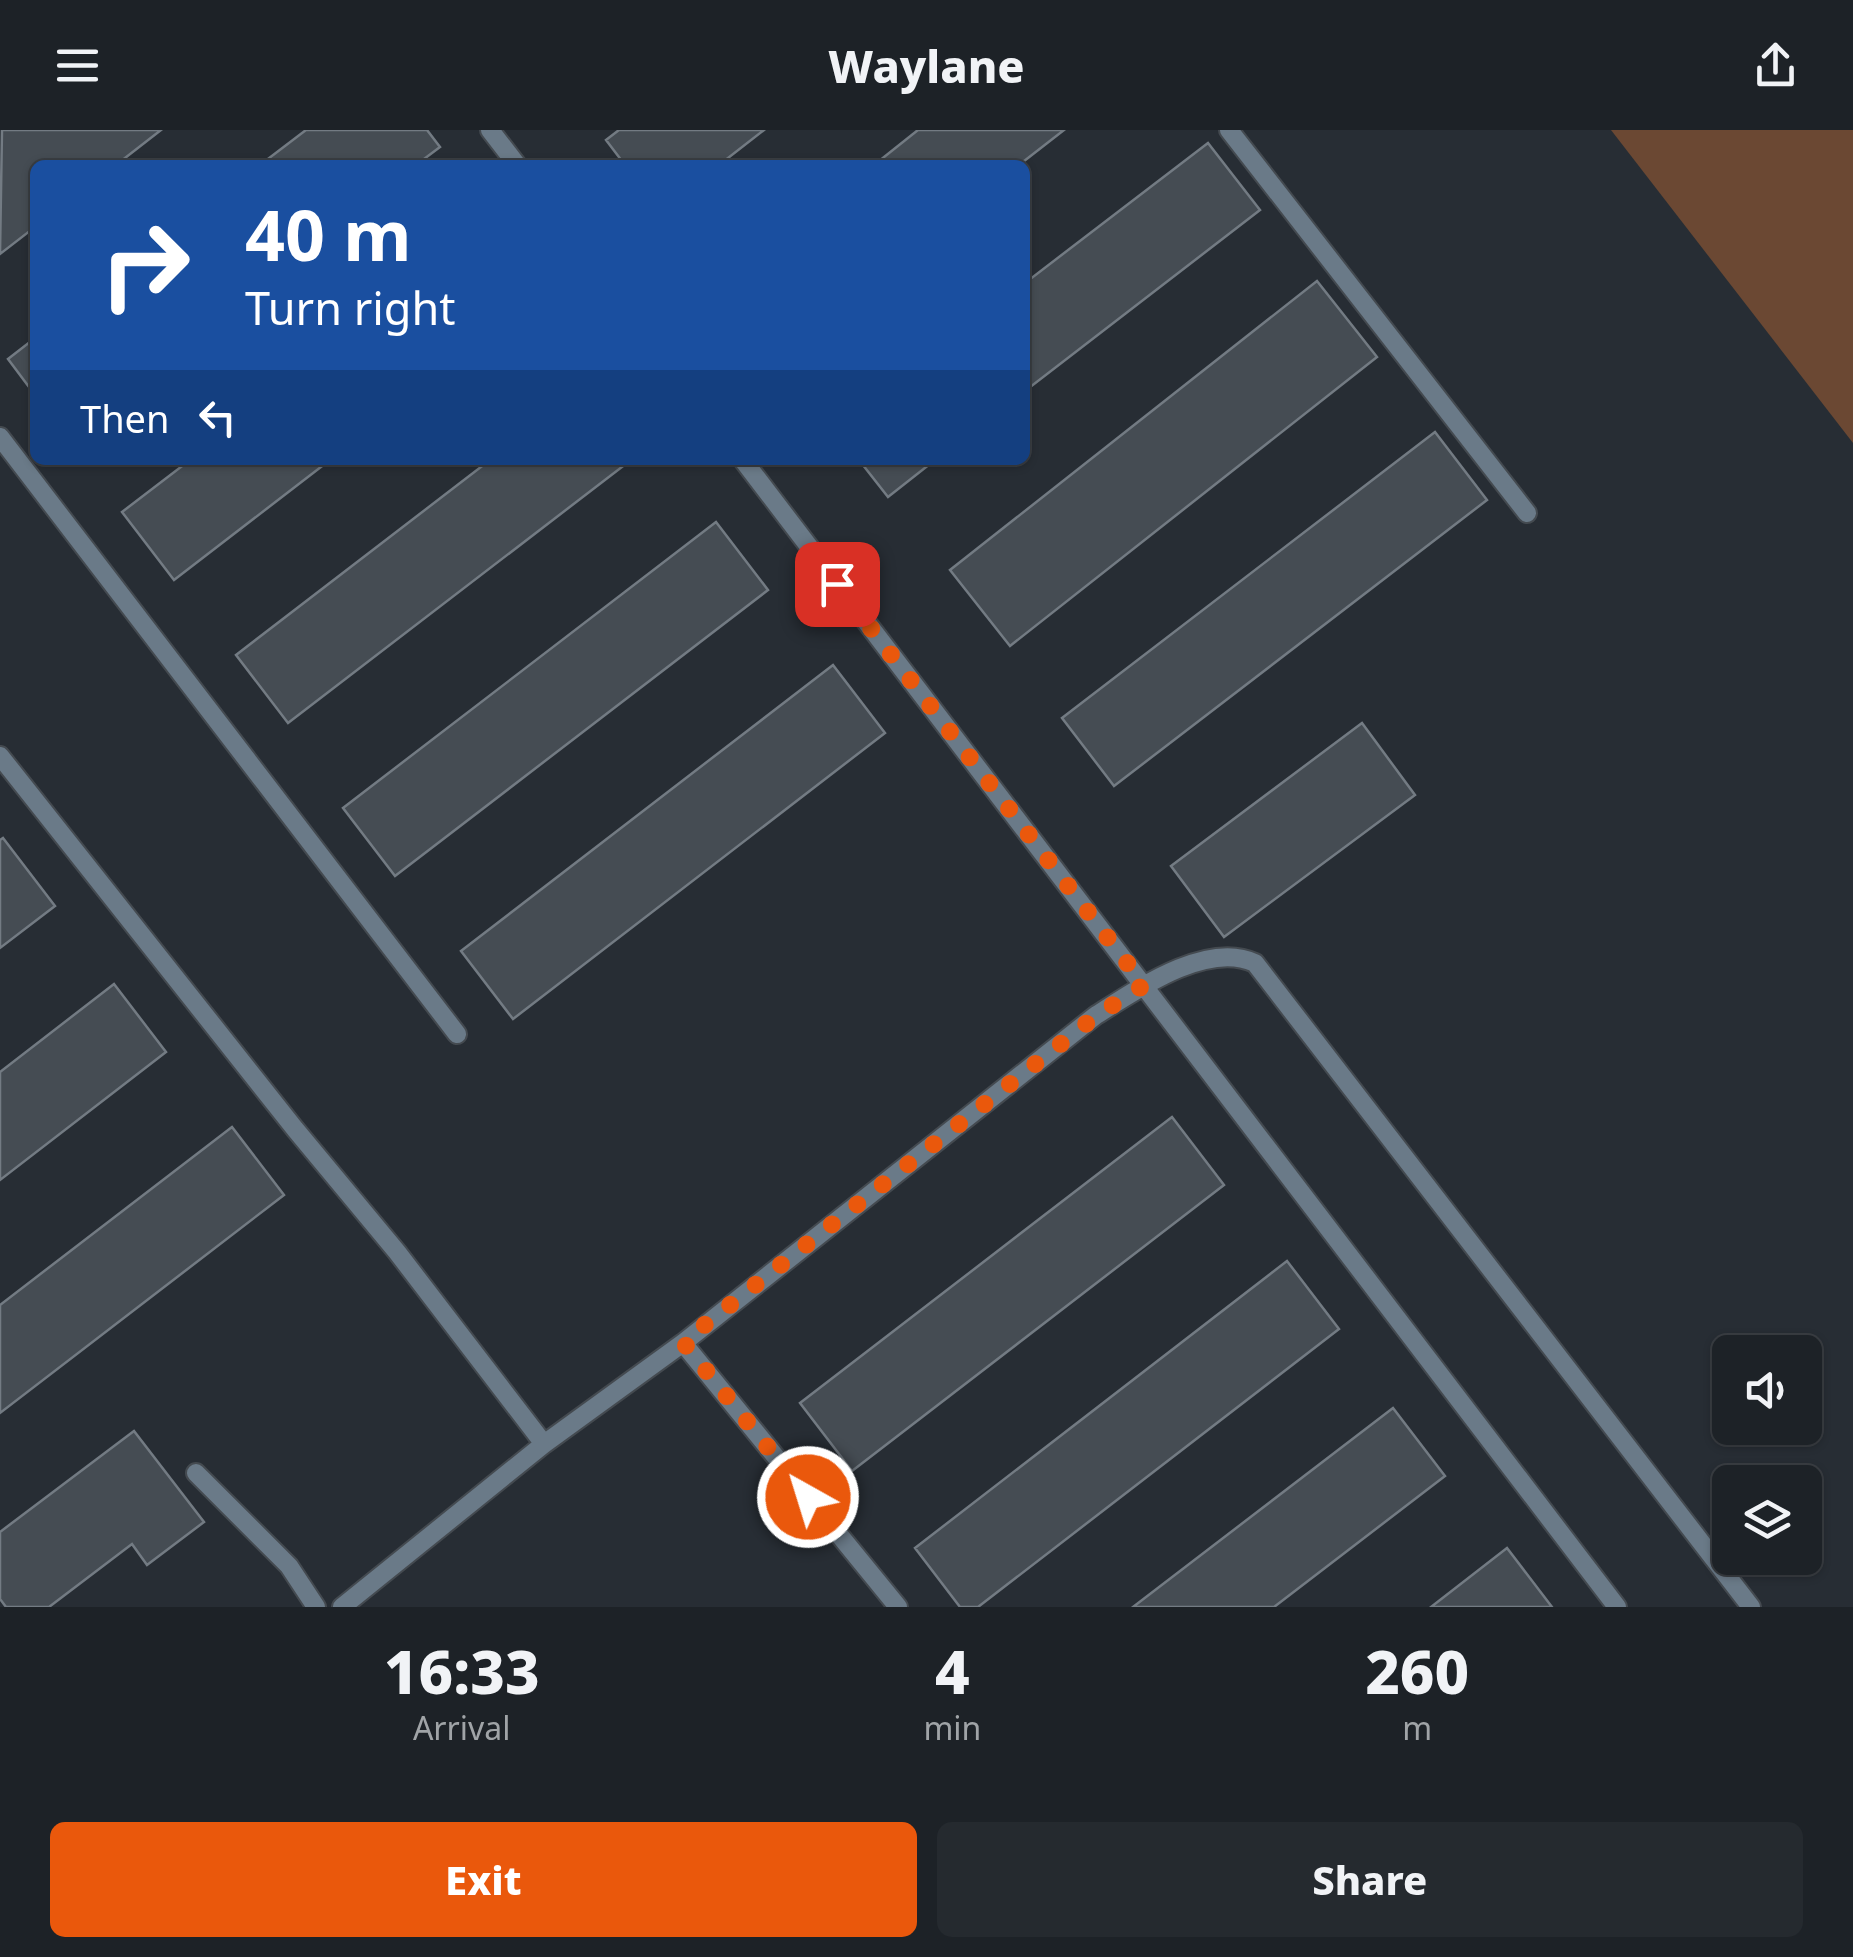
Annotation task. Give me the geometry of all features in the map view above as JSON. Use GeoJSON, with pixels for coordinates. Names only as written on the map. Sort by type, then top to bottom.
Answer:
{"type":"FeatureCollection","features":[{"type":"Feature","properties":{"kind":"lane"},"geometry":{"type":"LineString","coordinates":[[490,130],[513,160]]}},
{"type":"Feature","properties":{"kind":"lane"},"geometry":{"type":"LineString","coordinates":[[1229,130],[1527,512]]}},
{"type":"Feature","properties":{"kind":"lane"},"geometry":{"type":"LineString","coordinates":[[0,437],[456,1034]]}},
{"type":"Feature","properties":{"kind":"lane"},"geometry":{"type":"LineString","coordinates":[[746,465],[1617,1607]]}},
{"type":"Feature","properties":{"kind":"lane"},"geometry":{"type":"LineString","coordinates":[[0,756],[397,1252],[544,1444]]}},
{"type":"Feature","properties":{"kind":"lane"},"geometry":{"type":"LineString","coordinates":[[342,1607],[544,1444],[683,1342],[1096,1016],[1144,985],[1214,958],[1238,955],[1255,963],[1751,1607]]}},
{"type":"Feature","properties":{"kind":"lane"},"geometry":{"type":"LineString","coordinates":[[683,1342],[898,1607]]}},
{"type":"Feature","properties":{"kind":"lane"},"geometry":{"type":"LineString","coordinates":[[196,1473],[289,1566],[316,1607]]}},
{"type":"Feature","properties":{"kind":"shaded area"},"geometry":{"type":"Polygon","coordinates":[[[1611,130],[1853,130],[1853,443],[1611,130]]]}},
{"type":"Feature","properties":{"kind":"building"},"geometry":{"type":"Polygon","coordinates":[[[2,130],[161,130],[122,160],[30,160],[30,231],[0,254],[2,130]]]}},
{"type":"Feature","properties":{"kind":"building"},"geometry":{"type":"Polygon","coordinates":[[[306,130],[427,130],[440,147],[423,160],[267,160],[306,130]]]}},
{"type":"Feature","properties":{"kind":"building"},"geometry":{"type":"Polygon","coordinates":[[[619,130],[764,130],[725,160],[621,160],[606,140],[619,130]]]}},
{"type":"Feature","properties":{"kind":"building"},"geometry":{"type":"Polygon","coordinates":[[[918,130],[1064,130],[1025,160],[880,160],[918,130]]]}},
{"type":"Feature","properties":{"kind":"building"},"geometry":{"type":"Polygon","coordinates":[[[1208,143],[1260,210],[1030,387],[1030,279],[1208,143]]]}},
{"type":"Feature","properties":{"kind":"building"},"geometry":{"type":"Polygon","coordinates":[[[1317,281],[1377,357],[1010,646],[950,570],[1317,281]]]}},
{"type":"Feature","properties":{"kind":"building"},"geometry":{"type":"Polygon","coordinates":[[[30,342],[30,388],[8,359],[30,342]]]}},
{"type":"Feature","properties":{"kind":"building"},"geometry":{"type":"Polygon","coordinates":[[[1435,432],[1487,500],[1114,786],[1062,718],[1435,432]]]}},
{"type":"Feature","properties":{"kind":"building"},"geometry":{"type":"Polygon","coordinates":[[[183,465],[324,465],[174,580],[122,512],[183,465]]]}},
{"type":"Feature","properties":{"kind":"building"},"geometry":{"type":"Polygon","coordinates":[[[483,465],[624,465],[288,723],[236,655],[483,465]]]}},
{"type":"Feature","properties":{"kind":"building"},"geometry":{"type":"Polygon","coordinates":[[[863,465],[929,465],[888,497],[863,465]]]}},
{"type":"Feature","properties":{"kind":"building"},"geometry":{"type":"Polygon","coordinates":[[[716,522],[768,590],[395,876],[343,808],[716,522]]]}},
{"type":"Feature","properties":{"kind":"building"},"geometry":{"type":"Polygon","coordinates":[[[833,665],[885,733],[513,1019],[461,951],[833,665]]]}},
{"type":"Feature","properties":{"kind":"building"},"geometry":{"type":"Polygon","coordinates":[[[1362,723],[1415,795],[1224,937],[1171,866],[1362,723]]]}},
{"type":"Feature","properties":{"kind":"building"},"geometry":{"type":"Polygon","coordinates":[[[3,838],[55,906],[0,948],[0,840],[3,838]]]}},
{"type":"Feature","properties":{"kind":"building"},"geometry":{"type":"Polygon","coordinates":[[[114,984],[166,1052],[0,1180],[0,1072],[114,984]]]}},
{"type":"Feature","properties":{"kind":"building"},"geometry":{"type":"Polygon","coordinates":[[[1172,1117],[1224,1185],[852,1471],[800,1403],[1172,1117]]]}},
{"type":"Feature","properties":{"kind":"building"},"geometry":{"type":"Polygon","coordinates":[[[232,1127],[284,1195],[0,1413],[0,1305],[232,1127]]]}},
{"type":"Feature","properties":{"kind":"building"},"geometry":{"type":"Polygon","coordinates":[[[1287,1261],[1339,1329],[978,1607],[960,1607],[915,1548],[1287,1261]]]}},
{"type":"Feature","properties":{"kind":"building"},"geometry":{"type":"Polygon","coordinates":[[[1393,1408],[1445,1476],[1274,1607],[1133,1607],[1393,1408]]]}},
{"type":"Feature","properties":{"kind":"building"},"geometry":{"type":"Polygon","coordinates":[[[134,1431],[204,1522],[147,1565],[132,1544],[49,1607],[6,1607],[0,1599],[0,1532],[134,1431]]]}},
{"type":"Feature","properties":{"kind":"building"},"geometry":{"type":"Polygon","coordinates":[[[1507,1548],[1552,1607],[1431,1607],[1507,1548]]]}},
{"type":"Feature","properties":{"kind":"route"},"geometry":{"type":"LineString","coordinates":[[808,1497],[683,1342],[1096,1016],[1144,985],[837,584]]}}]}
